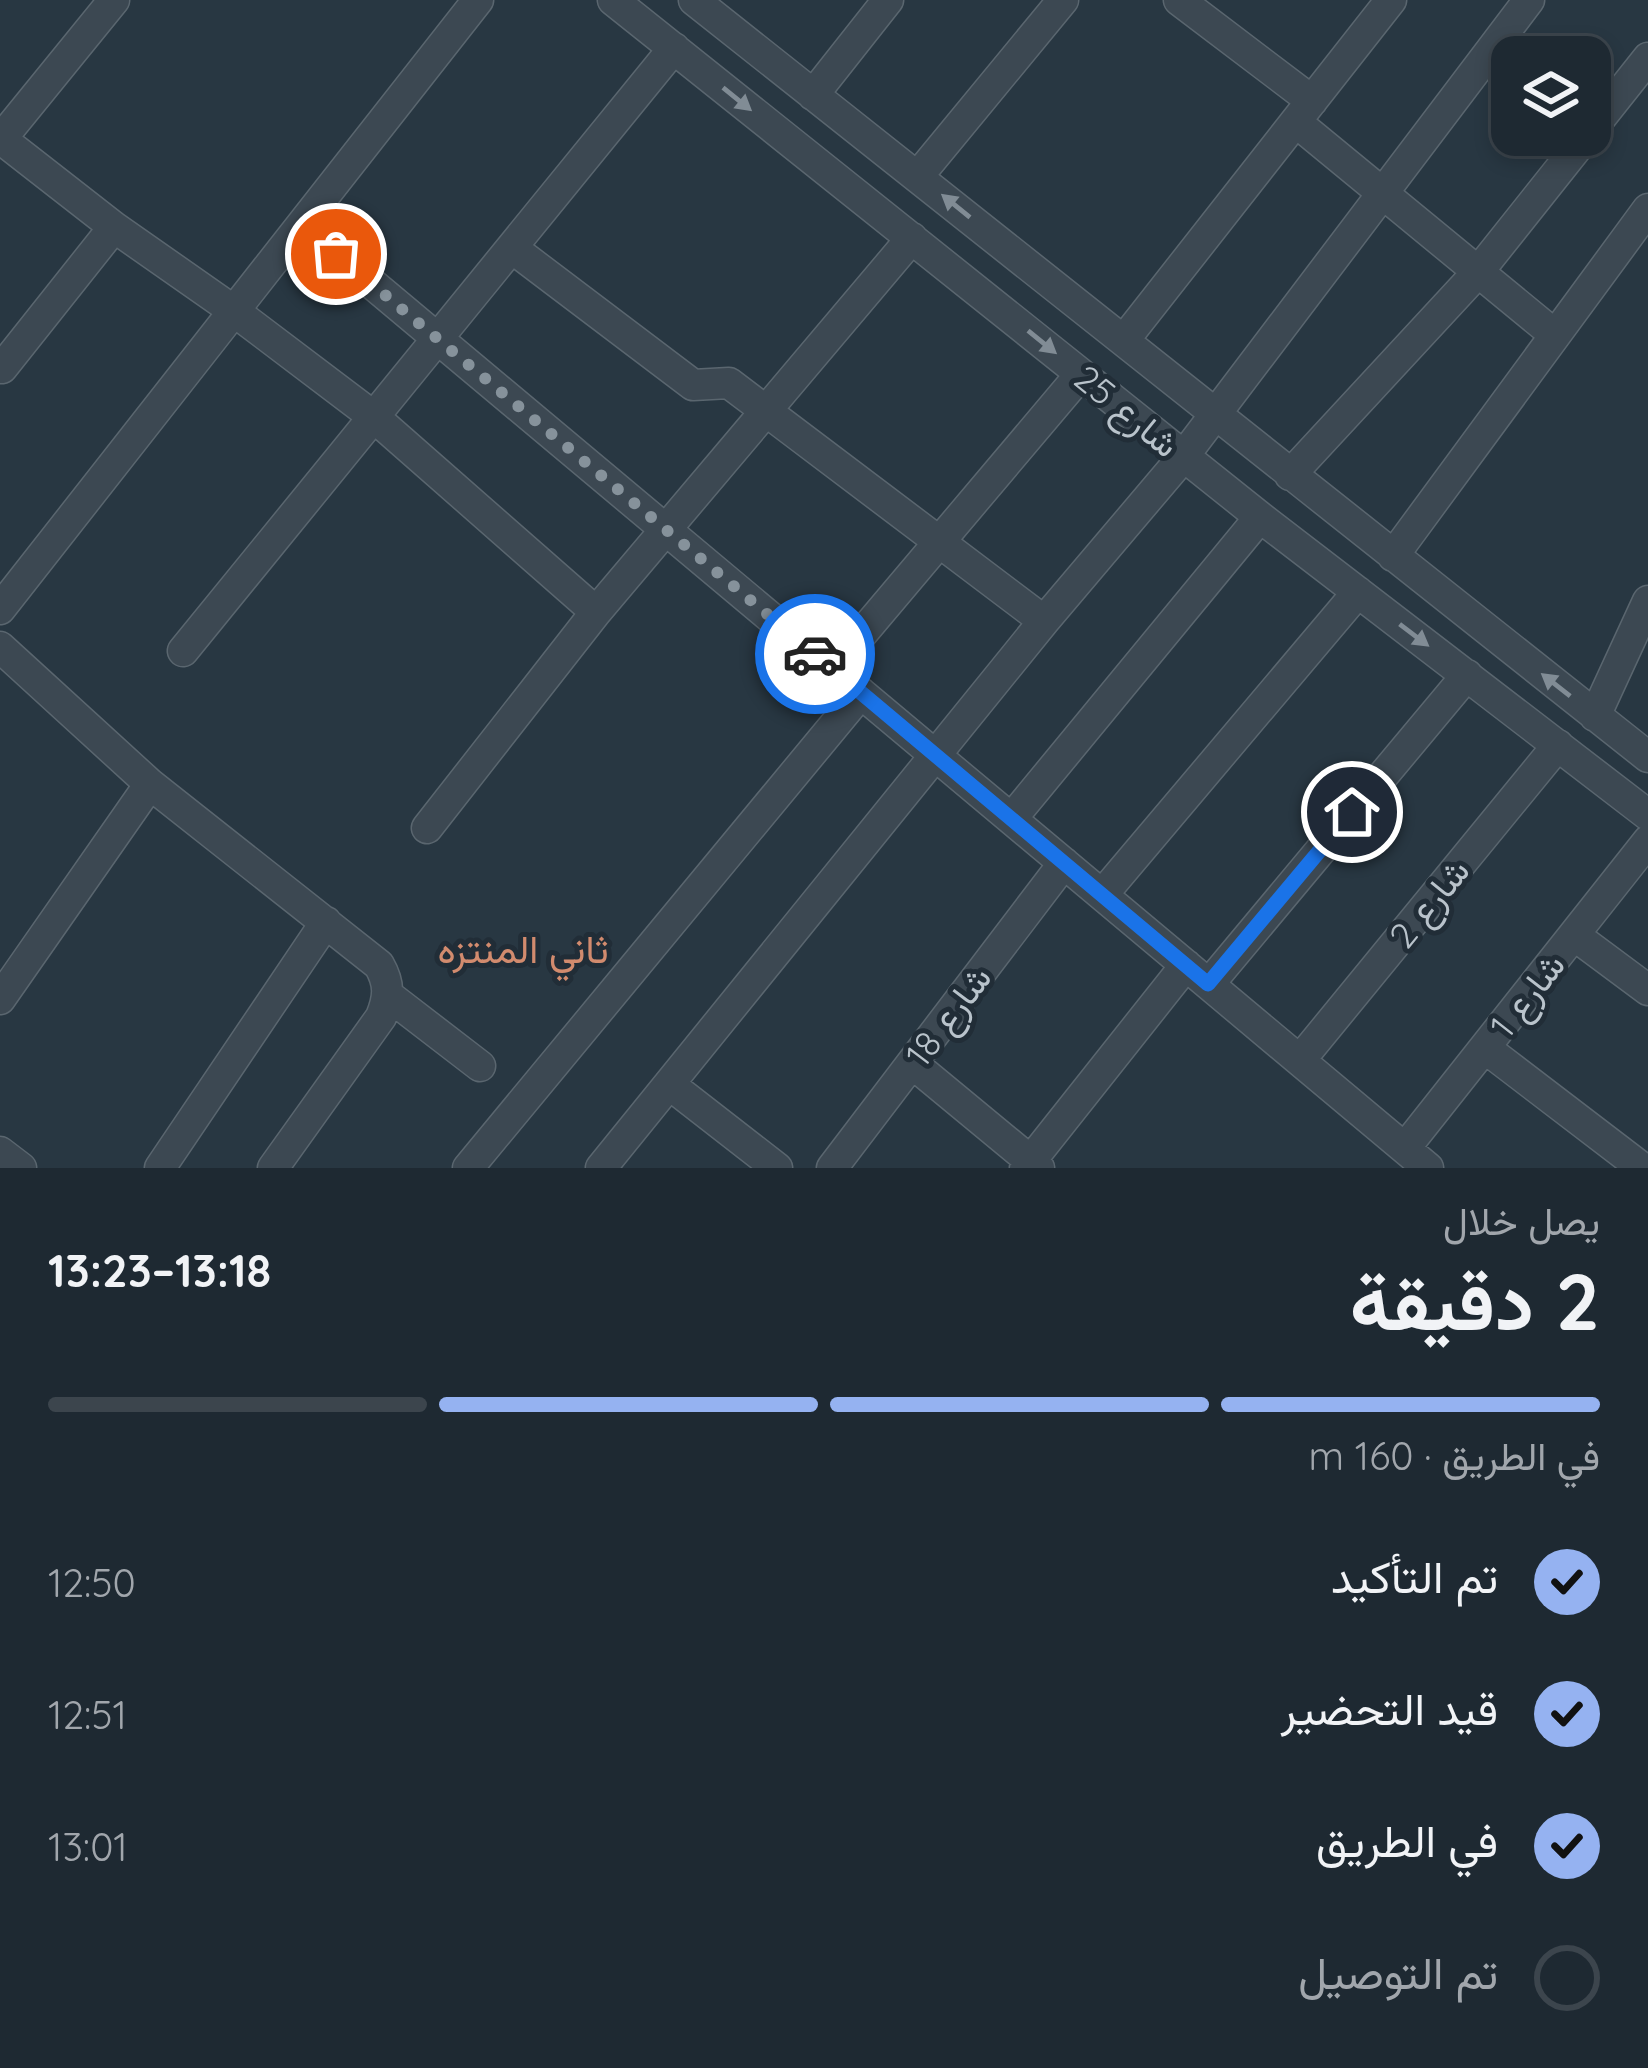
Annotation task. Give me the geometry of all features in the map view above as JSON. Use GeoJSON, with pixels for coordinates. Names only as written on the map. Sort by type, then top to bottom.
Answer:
{"type":"FeatureCollection","features":[{"type":"Feature","properties":{"kind":"street"},"geometry":{"type":"LineString","coordinates":[[114,0],[0,139],[374,417],[596,612]]}},
{"type":"Feature","properties":{"kind":"street"},"geometry":{"type":"LineString","coordinates":[[0,609],[478,0]]}},
{"type":"Feature","properties":{"kind":"street","name":"شارع 25"},"geometry":{"type":"LineString","coordinates":[[613,0],[1183,457],[1648,815]]}},
{"type":"Feature","properties":{"kind":"street"},"geometry":{"type":"LineString","coordinates":[[812,95],[888,0]]}},
{"type":"Feature","properties":{"kind":"street"},"geometry":{"type":"LineString","coordinates":[[918,176],[1063,0]]}},
{"type":"Feature","properties":{"kind":"street"},"geometry":{"type":"LineString","coordinates":[[1179,0],[1304,111],[1382,194],[1555,335]]}},
{"type":"Feature","properties":{"kind":"street"},"geometry":{"type":"LineString","coordinates":[[1124,340],[1391,0]]}},
{"type":"Feature","properties":{"kind":"street"},"geometry":{"type":"LineString","coordinates":[[601,1168],[1044,621],[1183,457],[1529,0]]}},
{"type":"Feature","properties":{"kind":"street","name":"شارع 25"},"geometry":{"type":"LineString","coordinates":[[702,2],[812,95],[1648,757]]}},
{"type":"Feature","properties":{"kind":"street"},"geometry":{"type":"LineString","coordinates":[[184,651],[674,48]]}},
{"type":"Feature","properties":{"kind":"street"},"geometry":{"type":"LineString","coordinates":[[1611,104],[1648,58]]}},
{"type":"Feature","properties":{"kind":"street"},"geometry":{"type":"LineString","coordinates":[[1290,475],[1478,272],[1570,156]]}},
{"type":"Feature","properties":{"kind":"street"},"geometry":{"type":"LineString","coordinates":[[1393,556],[1648,209]]}},
{"type":"Feature","properties":{"kind":"street"},"geometry":{"type":"LineString","coordinates":[[302,225],[1416,1158]]}},
{"type":"Feature","properties":{"kind":"street"},"geometry":{"type":"LineString","coordinates":[[2,368],[113,227]]}},
{"type":"Feature","properties":{"kind":"street"},"geometry":{"type":"LineString","coordinates":[[428,828],[664,529],[912,238]]}},
{"type":"Feature","properties":{"kind":"street"},"geometry":{"type":"LineString","coordinates":[[512,248],[692,385],[729,383],[1044,621]]}},
{"type":"Feature","properties":{"kind":"street"},"geometry":{"type":"LineString","coordinates":[[832,669],[1082,374]]}},
{"type":"Feature","properties":{"kind":"street"},"geometry":{"type":"LineString","coordinates":[[1012,818],[1260,517]]}},
{"type":"Feature","properties":{"kind":"street"},"geometry":{"type":"LineString","coordinates":[[1102,895],[1358,592]]}},
{"type":"Feature","properties":{"kind":"street"},"geometry":{"type":"LineString","coordinates":[[1595,716],[1648,601]]}},
{"type":"Feature","properties":{"kind":"street"},"geometry":{"type":"LineString","coordinates":[[0,647],[150,784],[379,965],[386,977],[389,996],[381,1017],[273,1168]]}},
{"type":"Feature","properties":{"kind":"street"},"geometry":{"type":"LineString","coordinates":[[912,1063],[1031,1166],[1467,675]]}},
{"type":"Feature","properties":{"kind":"street"},"geometry":{"type":"LineString","coordinates":[[468,1168],[861,693]]}},
{"type":"Feature","properties":{"kind":"street","name":"شارع 2"},"geometry":{"type":"LineString","coordinates":[[1300,1060],[1558,745]]}},
{"type":"Feature","properties":{"kind":"street"},"geometry":{"type":"LineString","coordinates":[[0,999],[150,784]]}},
{"type":"Feature","properties":{"kind":"street","name":"شارع 1"},"geometry":{"type":"LineString","coordinates":[[1416,1158],[1485,1048],[1648,841]]}},
{"type":"Feature","properties":{"kind":"street","name":"شارع 18"},"geometry":{"type":"LineString","coordinates":[[832,1168],[1064,863]]}},
{"type":"Feature","properties":{"kind":"street"},"geometry":{"type":"LineString","coordinates":[[160,1168],[326,922]]}},
{"type":"Feature","properties":{"kind":"street"},"geometry":{"type":"LineString","coordinates":[[1574,935],[1648,990]]}},
{"type":"Feature","properties":{"kind":"street"},"geometry":{"type":"LineString","coordinates":[[389,996],[479,1066]]}},
{"type":"Feature","properties":{"kind":"street"},"geometry":{"type":"LineString","coordinates":[[1485,1048],[1642,1168]]}},
{"type":"Feature","properties":{"kind":"street"},"geometry":{"type":"LineString","coordinates":[[669,1084],[777,1168]]}},
{"type":"Feature","properties":{"kind":"street"},"geometry":{"type":"LineString","coordinates":[[0,1152],[21,1168]]}},
{"type":"Feature","properties":{"kind":"way so far"},"geometry":{"type":"LineString","coordinates":[[336,254],[815,654]]}},
{"type":"Feature","properties":{"kind":"district","name":"ثاني المنتزه"},"geometry":{"type":"Point","coordinates":[523,949]}},
{"type":"Feature","properties":{"kind":"route"},"geometry":{"type":"LineString","coordinates":[[815,654],[1208,984],[1352,812]]}}]}
